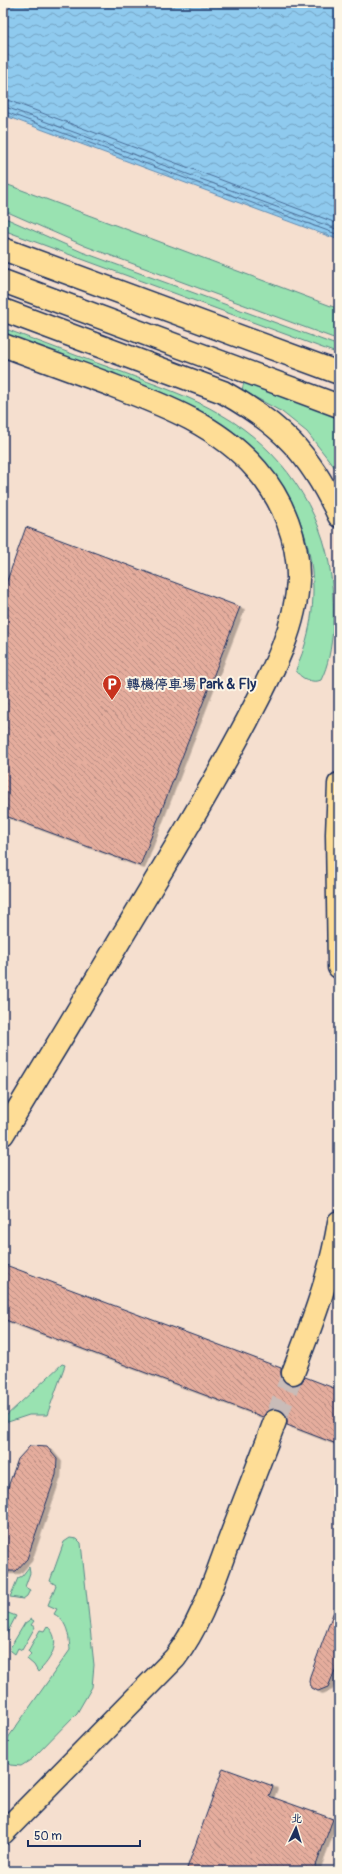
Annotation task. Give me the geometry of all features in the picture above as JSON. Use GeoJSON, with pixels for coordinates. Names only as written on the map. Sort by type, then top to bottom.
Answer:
{"type":"FeatureCollection","features":[{"type":"Feature","properties":{"kind":"highway"},"geometry":{"type":"LineString","coordinates":[[3,249],[339,373]]}},
{"type":"Feature","properties":{"kind":"highway"},"geometry":{"type":"LineString","coordinates":[[3,281],[339,406]]}},
{"type":"Feature","properties":{"kind":"highway"},"geometry":{"type":"LineString","coordinates":[[3,310],[223,392],[250,408],[294,444],[313,467],[339,516]]}},
{"type":"Feature","properties":{"kind":"highway"},"geometry":{"type":"LineString","coordinates":[[3,345],[166,406],[201,424],[230,444],[257,470],[272,491],[284,513],[294,537],[298,581],[293,615],[286,638],[269,678],[213,784],[3,1134]]}},
{"type":"Feature","properties":{"kind":"highway"},"geometry":{"type":"LineString","coordinates":[[339,784],[337,834],[339,967]]}},
{"type":"Feature","properties":{"kind":"highway"},"geometry":{"type":"LineString","coordinates":[[293,1373],[324,1293],[331,1267],[339,1222]]}},
{"type":"Feature","properties":{"kind":"highway"},"geometry":{"type":"LineString","coordinates":[[3,1833],[175,1658],[186,1644],[213,1585],[275,1421]]}},
{"type":"Feature","properties":{"kind":"green space"},"geometry":{"type":"Polygon","coordinates":[[[3,183],[339,309],[339,340],[85,246],[3,210],[3,183]]]}},
{"type":"Feature","properties":{"kind":"green space"},"geometry":{"type":"Polygon","coordinates":[[[3,217],[82,252],[339,346],[339,354],[3,230],[3,217]]]}},
{"type":"Feature","properties":{"kind":"green space"},"geometry":{"type":"Polygon","coordinates":[[[3,328],[160,386],[198,402],[222,415],[243,429],[280,463],[308,504],[319,527],[331,576],[333,629],[326,669],[321,680],[307,680],[300,676],[296,670],[303,651],[311,620],[313,591],[311,564],[306,538],[297,513],[284,489],[269,467],[251,447],[231,430],[208,415],[185,403],[3,334],[3,328]]]}},
{"type":"Feature","properties":{"kind":"green space"},"geometry":{"type":"Polygon","coordinates":[[[244,382],[339,417],[339,473],[307,432],[282,412],[242,390],[244,382]]]}},
{"type":"Feature","properties":{"kind":"green space"},"geometry":{"type":"Polygon","coordinates":[[[62,1364],[65,1365],[47,1415],[29,1415],[8,1422],[5,1417],[62,1364]]]}},
{"type":"Feature","properties":{"kind":"green space"},"geometry":{"type":"Polygon","coordinates":[[[70,1538],[77,1539],[81,1543],[94,1665],[92,1687],[77,1713],[32,1759],[21,1766],[10,1765],[3,1759],[3,1745],[70,1650],[65,1625],[59,1617],[54,1614],[57,1609],[48,1605],[56,1585],[50,1581],[64,1542],[70,1538]]]}},
{"type":"Feature","properties":{"kind":"green space"},"geometry":{"type":"Polygon","coordinates":[[[29,1567],[30,1573],[25,1587],[30,1590],[27,1596],[23,1599],[10,1597],[18,1578],[22,1576],[29,1567]]]}},
{"type":"Feature","properties":{"kind":"green space"},"geometry":{"type":"Polygon","coordinates":[[[3,1611],[16,1616],[6,1635],[3,1637],[3,1611]]]}},
{"type":"Feature","properties":{"kind":"green space"},"geometry":{"type":"Polygon","coordinates":[[[31,1619],[34,1621],[31,1625],[35,1627],[22,1650],[18,1648],[15,1654],[10,1648],[25,1623],[31,1619]]]}},
{"type":"Feature","properties":{"kind":"green space"},"geometry":{"type":"Polygon","coordinates":[[[47,1626],[52,1632],[55,1644],[51,1656],[38,1672],[34,1665],[27,1659],[31,1654],[28,1651],[40,1630],[44,1631],[47,1626]]]}},
{"type":"Feature","properties":{"kind":"water"},"geometry":{"type":"Polygon","coordinates":[[[3,3],[339,3],[339,240],[3,115],[3,3]]]}},
{"type":"Feature","properties":{"kind":"building"},"geometry":{"type":"Polygon","coordinates":[[[26,527],[240,607],[140,866],[3,815],[3,592],[26,527]]]}},
{"type":"Feature","properties":{"kind":"building"},"geometry":{"type":"Polygon","coordinates":[[[3,1264],[281,1368],[283,1381],[289,1385],[301,1383],[305,1377],[339,1390],[339,1445],[287,1425],[285,1413],[279,1409],[267,1411],[263,1417],[3,1319],[3,1264]]]}},
{"type":"Feature","properties":{"kind":"building"},"geometry":{"type":"Polygon","coordinates":[[[30,1446],[47,1447],[57,1459],[56,1475],[27,1559],[16,1571],[3,1571],[3,1501],[18,1459],[30,1446]]]}},
{"type":"Feature","properties":{"kind":"building"},"geometry":{"type":"Polygon","coordinates":[[[338,1600],[339,1661],[328,1687],[318,1691],[312,1688],[309,1682],[310,1676],[338,1600]]]}},
{"type":"Feature","properties":{"kind":"building"},"geometry":{"type":"Polygon","coordinates":[[[223,1768],[273,1786],[269,1796],[333,1819],[314,1871],[186,1871],[223,1768]]]}},
{"type":"Feature","properties":{"kind":"tunnel"},"geometry":{"type":"LineString","coordinates":[[275,1421],[293,1373]]}},
{"type":"Feature","properties":{"kind":"place","name":"轉機停車場 Park & Fly"},"geometry":{"type":"Point","coordinates":[112,701]}}]}
